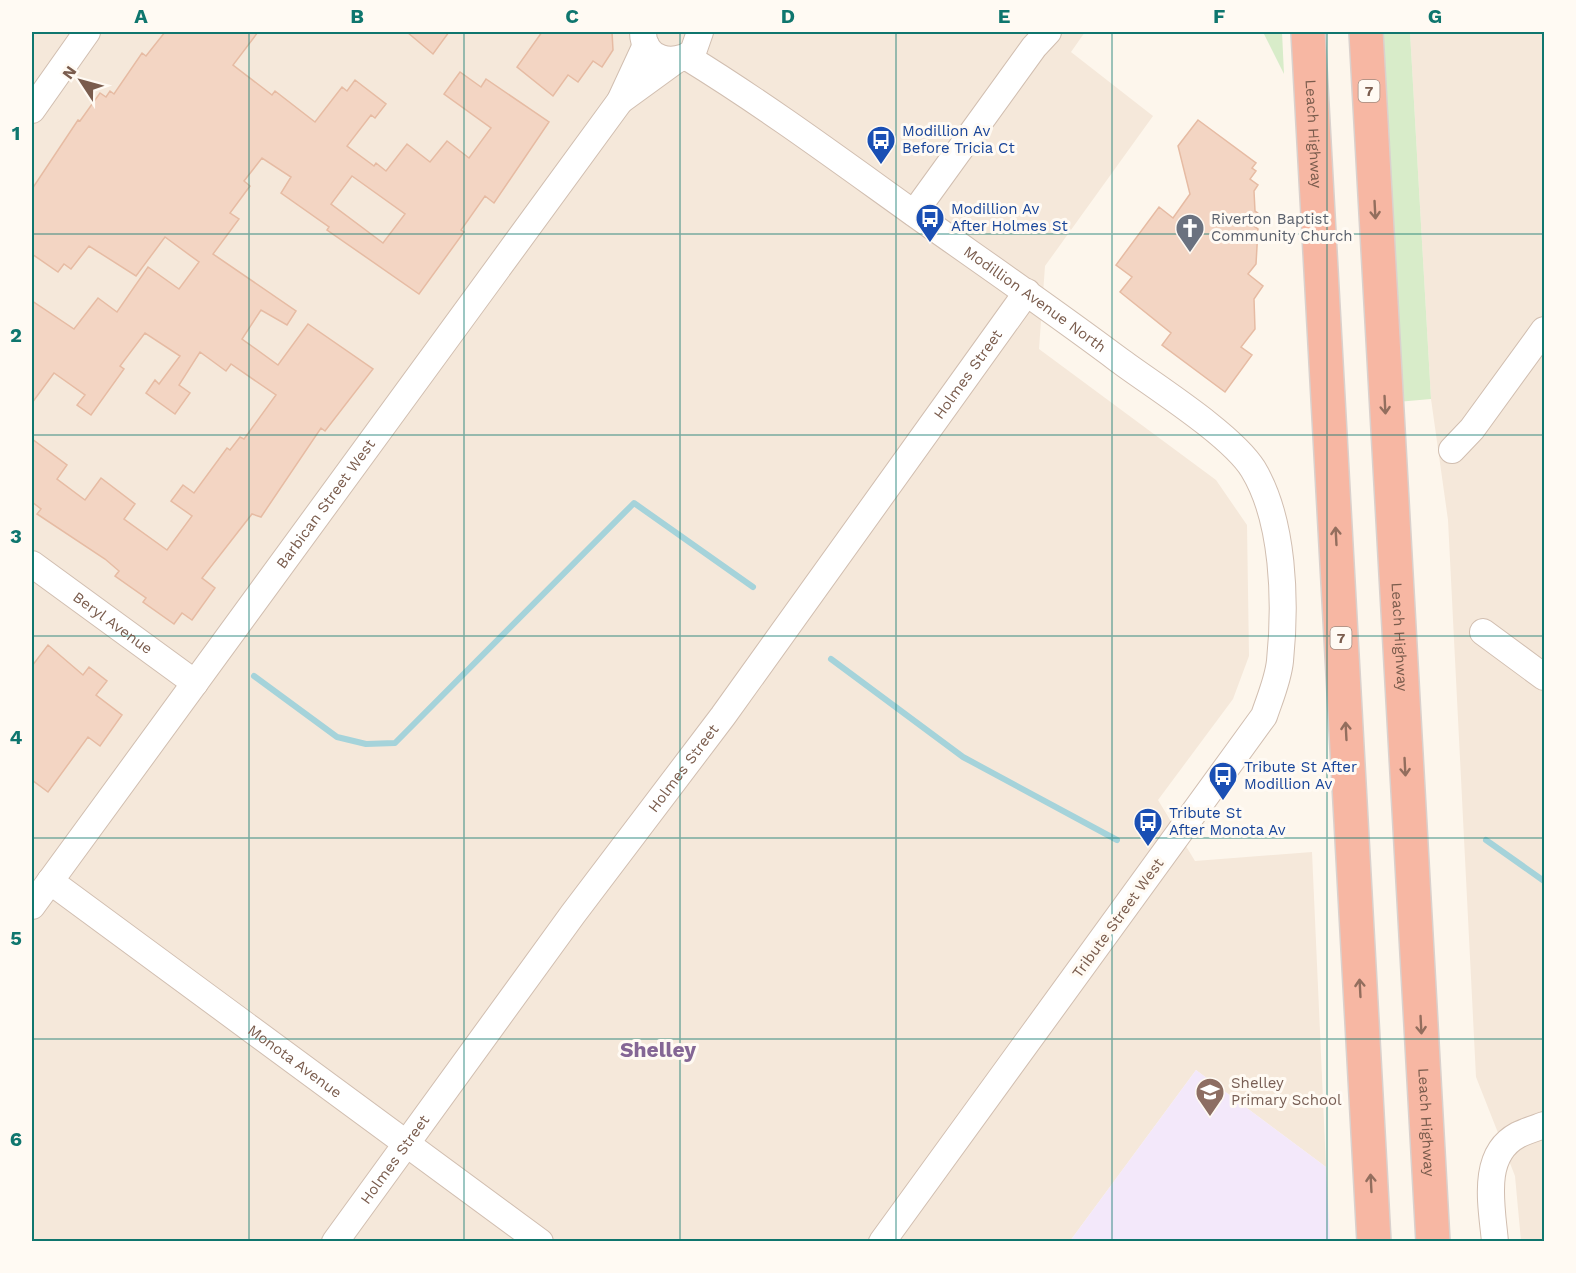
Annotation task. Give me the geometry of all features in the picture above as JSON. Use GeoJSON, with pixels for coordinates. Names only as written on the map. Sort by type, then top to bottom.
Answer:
{"type":"FeatureCollection","features":[{"type":"Feature","properties":{"kind":"highway","name":"Leach Highway"},"geometry":{"type":"LineString","coordinates":[[1308,32],[1374,1242]]}},
{"type":"Feature","properties":{"kind":"highway","name":"Leach Highway"},"geometry":{"type":"LineString","coordinates":[[1366,32],[1432,1242]]}},
{"type":"Feature","properties":{"kind":"street"},"geometry":{"type":"LineString","coordinates":[[32,110],[87,32]]}},
{"type":"Feature","properties":{"kind":"street"},"geometry":{"type":"LineString","coordinates":[[914,213],[1034,47],[1048,32]]}},
{"type":"Feature","properties":{"kind":"street","name":"Barbican Street West"},"geometry":{"type":"LineString","coordinates":[[645,38],[658,57],[691,47]]}},
{"type":"Feature","properties":{"kind":"street","name":"Barbican Street West"},"geometry":{"type":"LineString","coordinates":[[32,906],[620,101],[645,38]]}},
{"type":"Feature","properties":{"kind":"street","name":"Modillion Avenue North"},"geometry":{"type":"LineString","coordinates":[[691,47],[757,100],[1027,292],[1237,450],[1252,468],[1267,497]]}},
{"type":"Feature","properties":{"kind":"street","name":"Barbican Street West"},"geometry":{"type":"LineString","coordinates":[[620,101],[691,47]]}},
{"type":"Feature","properties":{"kind":"street","name":"Holmes Street"},"geometry":{"type":"LineString","coordinates":[[336,1242],[573,914],[723,716],[1027,292]]}},
{"type":"Feature","properties":{"kind":"street"},"geometry":{"type":"LineString","coordinates":[[1452,450],[1472,429],[1545,330]]}},
{"type":"Feature","properties":{"kind":"street","name":"Tribute Street West"},"geometry":{"type":"LineString","coordinates":[[882,1242],[1264,716],[1276,682],[1280,660],[1282,589],[1276,530],[1267,497]]}},
{"type":"Feature","properties":{"kind":"street","name":"Beryl Avenue"},"geometry":{"type":"LineString","coordinates":[[32,564],[195,683]]}},
{"type":"Feature","properties":{"kind":"street"},"geometry":{"type":"LineString","coordinates":[[1483,632],[1545,677]]}},
{"type":"Feature","properties":{"kind":"street","name":"Monota Avenue"},"geometry":{"type":"LineString","coordinates":[[50,881],[540,1242]]}},
{"type":"Feature","properties":{"kind":"street"},"geometry":{"type":"LineString","coordinates":[[1495,1242],[1490,1183],[1497,1157],[1516,1136],[1545,1125]]}},
{"type":"Feature","properties":{"kind":"shaded area"},"geometry":{"type":"Polygon","coordinates":[[[32,32],[1085,32],[1071,52],[1153,116],[1045,266],[1039,349],[1216,480],[1247,525],[1249,656],[1233,699],[1158,800],[1195,861],[1312,852],[1326,1167],[1196,1070],[1070,1241],[32,1241],[32,32]]]}},
{"type":"Feature","properties":{"kind":"shaded area"},"geometry":{"type":"Polygon","coordinates":[[[1410,32],[1544,32],[1544,1241],[1521,1241],[1515,1176],[1476,1077],[1448,520],[1431,399],[1410,32]]]}},
{"type":"Feature","properties":{"kind":"shaded area","name":"Shelley Primary School"},"geometry":{"type":"Polygon","coordinates":[[[1196,1070],[1326,1167],[1330,1241],[1070,1241],[1196,1070]]]}},
{"type":"Feature","properties":{"kind":"green space"},"geometry":{"type":"Polygon","coordinates":[[[1263,32],[1282,32],[1284,74],[1263,32]]]}},
{"type":"Feature","properties":{"kind":"green space"},"geometry":{"type":"Polygon","coordinates":[[[1378,32],[1410,32],[1431,399],[1397,402],[1378,32]]]}},
{"type":"Feature","properties":{"kind":"building"},"geometry":{"type":"Polygon","coordinates":[[[165,32],[258,32],[233,65],[272,95],[275,91],[315,122],[342,87],[347,91],[355,80],[386,104],[375,118],[371,115],[347,146],[374,166],[376,163],[386,171],[407,144],[430,162],[447,141],[469,158],[491,128],[444,94],[460,72],[481,87],[486,79],[549,122],[494,203],[485,196],[461,230],[464,232],[419,294],[327,230],[329,227],[281,193],[291,177],[262,158],[244,181],[250,186],[230,213],[239,219],[213,254],[296,311],[287,325],[261,310],[242,339],[278,365],[308,324],[373,369],[325,431],[321,428],[261,517],[252,514],[202,578],[215,588],[192,620],[182,613],[174,624],[143,602],[146,598],[115,576],[119,571],[105,559],[37,514],[41,509],[32,502],[32,439],[67,465],[57,479],[85,500],[101,478],[135,504],[124,519],[167,550],[192,516],[171,501],[183,485],[194,493],[227,448],[230,450],[240,437],[244,439],[276,395],[231,364],[226,371],[200,352],[179,385],[190,393],[175,414],[146,393],[155,380],[159,384],[180,356],[145,333],[120,366],[124,369],[91,415],[77,405],[85,395],[54,373],[32,403],[32,301],[74,329],[98,298],[117,312],[148,267],[179,289],[199,262],[165,237],[136,276],[89,246],[71,269],[64,264],[58,272],[32,254],[32,189],[78,120],[80,121],[100,93],[106,97],[110,91],[114,94],[142,53],[146,56],[165,32]],[[352,176],[331,204],[383,243],[405,214],[352,176]]]}},
{"type":"Feature","properties":{"kind":"building"},"geometry":{"type":"Polygon","coordinates":[[[407,32],[449,32],[433,54],[407,32]]]}},
{"type":"Feature","properties":{"kind":"building"},"geometry":{"type":"Polygon","coordinates":[[[542,32],[612,32],[613,50],[602,67],[593,61],[578,82],[568,75],[553,96],[517,67],[542,32]]]}},
{"type":"Feature","properties":{"kind":"building","name":"Riverton Baptist Community Church"},"geometry":{"type":"Polygon","coordinates":[[[1198,120],[1256,163],[1252,168],[1256,171],[1250,179],[1258,185],[1254,191],[1255,211],[1259,214],[1252,225],[1258,229],[1256,264],[1248,274],[1263,286],[1254,299],[1255,329],[1241,347],[1252,355],[1225,392],[1162,345],[1171,333],[1120,292],[1132,277],[1116,265],[1159,207],[1173,218],[1190,194],[1178,146],[1198,120]]]}},
{"type":"Feature","properties":{"kind":"building"},"geometry":{"type":"Polygon","coordinates":[[[48,645],[83,675],[89,667],[107,681],[96,695],[122,715],[100,746],[88,737],[48,792],[32,780],[32,666],[48,645]]]}},
{"type":"Feature","properties":{"kind":"waterway"},"geometry":{"type":"LineString","coordinates":[[254,676],[337,737],[366,744],[395,743],[634,503],[753,587]]}},
{"type":"Feature","properties":{"kind":"waterway"},"geometry":{"type":"LineString","coordinates":[[831,659],[963,757],[1117,840]]}},
{"type":"Feature","properties":{"kind":"waterway"},"geometry":{"type":"LineString","coordinates":[[1486,840],[1544,881]]}},
{"type":"Feature","properties":{"kind":"place","name":"Modillion Av Before Tricia Ct"},"geometry":{"type":"Point","coordinates":[881,166]}},
{"type":"Feature","properties":{"kind":"place","name":"Modillion Av After Holmes St"},"geometry":{"type":"Point","coordinates":[930,244]}},
{"type":"Feature","properties":{"kind":"place","name":"Riverton Baptist Community Church"},"geometry":{"type":"Point","coordinates":[1190,254]}},
{"type":"Feature","properties":{"kind":"place","name":"Tribute St After Modillion Av"},"geometry":{"type":"Point","coordinates":[1223,802]}},
{"type":"Feature","properties":{"kind":"place","name":"Tribute St After Monota Av"},"geometry":{"type":"Point","coordinates":[1148,848]}},
{"type":"Feature","properties":{"kind":"place","name":"Shelley Primary School"},"geometry":{"type":"Point","coordinates":[1210,1118]}},
{"type":"Feature","properties":{"kind":"district","name":"Shelley"},"geometry":{"type":"Point","coordinates":[658,1050]}}]}
